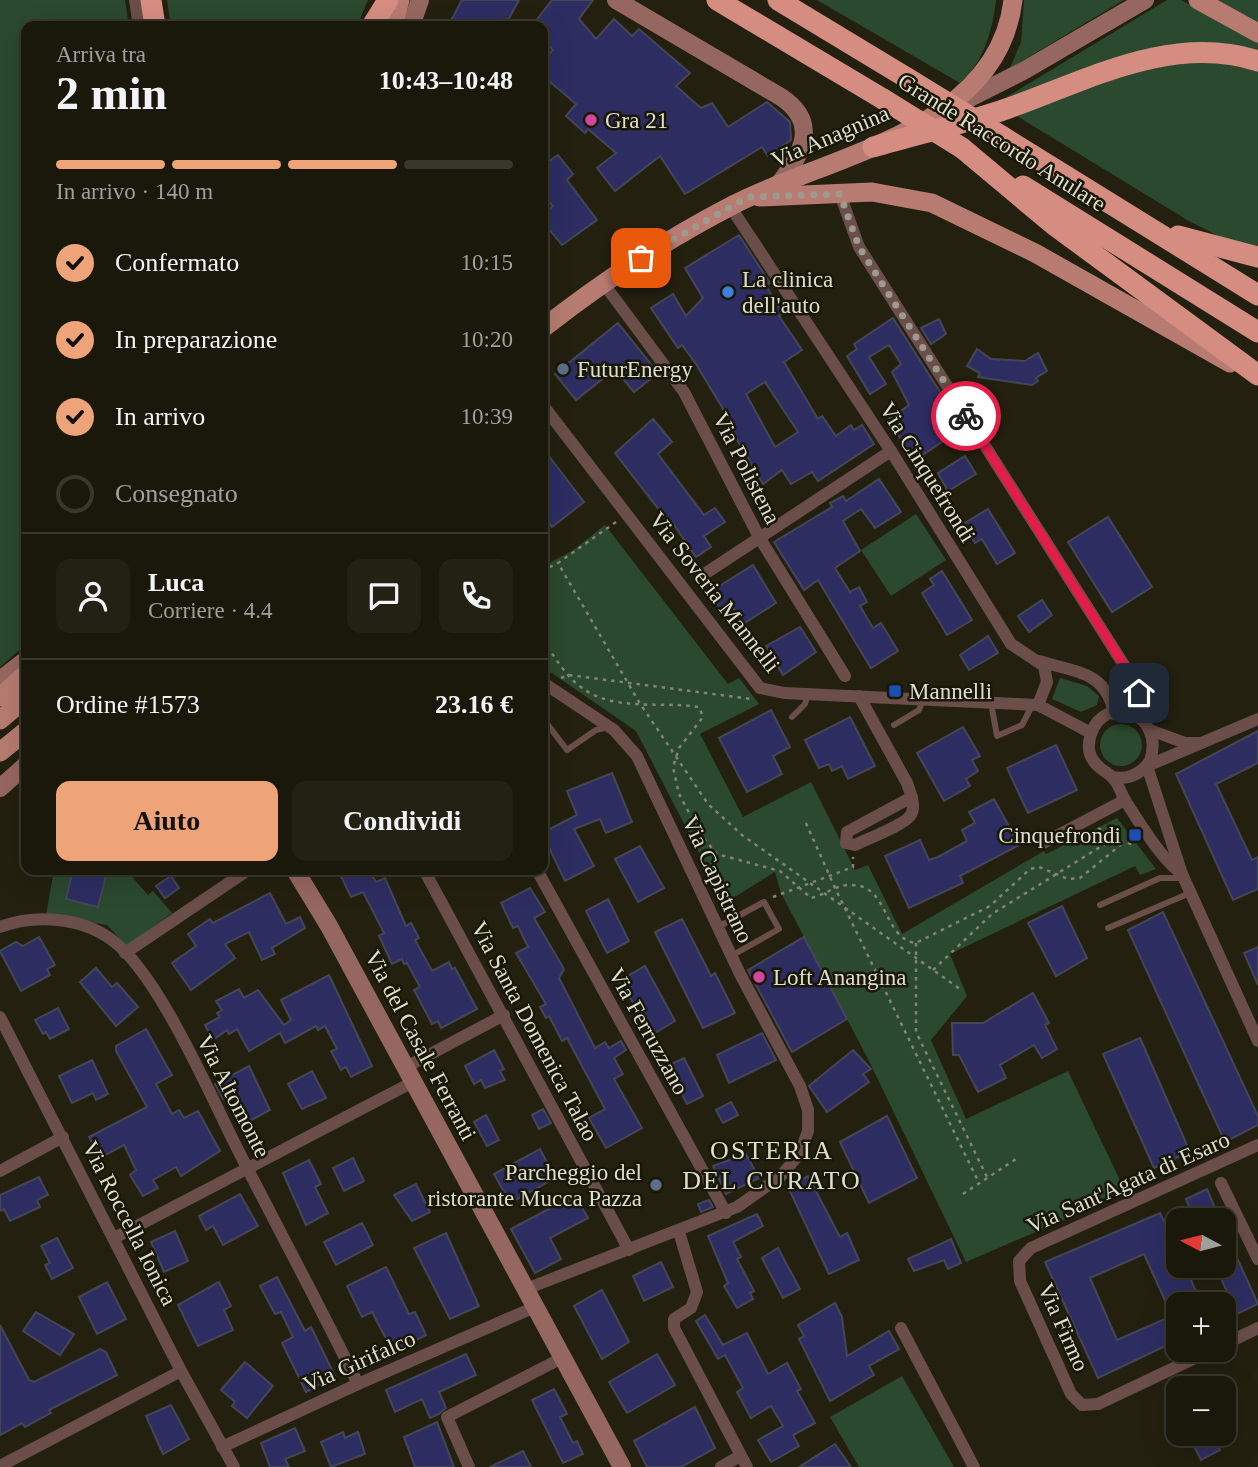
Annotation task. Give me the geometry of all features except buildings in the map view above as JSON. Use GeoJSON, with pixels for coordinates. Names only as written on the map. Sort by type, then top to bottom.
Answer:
{"type":"FeatureCollection","features":[{"type":"Feature","properties":{"kind":"highway"},"geometry":{"type":"LineString","coordinates":[[151,0],[154,21]]}},
{"type":"Feature","properties":{"kind":"highway"},"geometry":{"type":"LineString","coordinates":[[165,0],[168,21]]}},
{"type":"Feature","properties":{"kind":"highway"},"geometry":{"type":"LineString","coordinates":[[376,21],[391,0]]}},
{"type":"Feature","properties":{"kind":"highway","name":"Grande Raccordo Anulare"},"geometry":{"type":"LineString","coordinates":[[717,0],[883,99],[1258,332]]}},
{"type":"Feature","properties":{"kind":"highway","name":"Grande Raccordo Anulare"},"geometry":{"type":"LineString","coordinates":[[778,0],[1258,295]]}},
{"type":"Feature","properties":{"kind":"highway"},"geometry":{"type":"LineString","coordinates":[[873,147],[1005,109],[1100,73],[1150,59],[1209,52],[1258,61]]}},
{"type":"Feature","properties":{"kind":"highway"},"geometry":{"type":"LineString","coordinates":[[962,148],[1054,225],[1258,377]]}},
{"type":"Feature","properties":{"kind":"highway"},"geometry":{"type":"LineString","coordinates":[[1149,227],[1258,257]]}},
{"type":"Feature","properties":{"kind":"main road"},"geometry":{"type":"LineString","coordinates":[[394,21],[400,0]]}},
{"type":"Feature","properties":{"kind":"main road"},"geometry":{"type":"LineString","coordinates":[[944,111],[968,89],[993,59],[1006,31],[1013,0]]}},
{"type":"Feature","properties":{"kind":"main road"},"geometry":{"type":"LineString","coordinates":[[1198,0],[1258,33]]}},
{"type":"Feature","properties":{"kind":"main road","name":"Via Anagnina"},"geometry":{"type":"LineString","coordinates":[[548,325],[662,243],[739,202],[873,147],[944,111]]}},
{"type":"Feature","properties":{"kind":"main road"},"geometry":{"type":"LineString","coordinates":[[739,202],[872,192],[932,203],[1035,253],[1258,377]]}},
{"type":"Feature","properties":{"kind":"main road"},"geometry":{"type":"LineString","coordinates":[[2,690],[21,677]]}},
{"type":"Feature","properties":{"kind":"main road"},"geometry":{"type":"LineString","coordinates":[[0,720],[21,702]]}},
{"type":"Feature","properties":{"kind":"main road"},"geometry":{"type":"LineString","coordinates":[[0,752],[21,736]]}},
{"type":"Feature","properties":{"kind":"street"},"geometry":{"type":"LineString","coordinates":[[135,0],[138,21]]}},
{"type":"Feature","properties":{"kind":"street"},"geometry":{"type":"LineString","coordinates":[[382,21],[391,0]]}},
{"type":"Feature","properties":{"kind":"street"},"geometry":{"type":"LineString","coordinates":[[413,21],[420,0]]}},
{"type":"Feature","properties":{"kind":"street"},"geometry":{"type":"LineString","coordinates":[[616,0],[781,96],[796,109],[803,125],[803,144],[797,160],[779,184]]}},
{"type":"Feature","properties":{"kind":"street","name":"Via Anagnina"},"geometry":{"type":"LineString","coordinates":[[944,111],[1014,76],[1146,0]]}},
{"type":"Feature","properties":{"kind":"street"},"geometry":{"type":"LineString","coordinates":[[840,194],[859,247],[1136,684],[1139,701],[1135,715]]}},
{"type":"Feature","properties":{"kind":"street","name":"Via Cinquefrondi"},"geometry":{"type":"LineString","coordinates":[[739,202],[1011,644],[1038,661],[1100,682],[1107,691],[1114,714]]}},
{"type":"Feature","properties":{"kind":"street","name":"Via Polistena"},"geometry":{"type":"LineString","coordinates":[[604,284],[684,391],[760,537],[845,676]]}},
{"type":"Feature","properties":{"kind":"street","name":"Via Soveria Mannelli"},"geometry":{"type":"LineString","coordinates":[[548,412],[755,683],[766,691],[1035,705]]}},
{"type":"Feature","properties":{"kind":"street"},"geometry":{"type":"LineString","coordinates":[[706,573],[891,451]]}},
{"type":"Feature","properties":{"kind":"street"},"geometry":{"type":"LineString","coordinates":[[1038,661],[1046,672],[1047,682],[1035,705],[1091,733]]}},
{"type":"Feature","properties":{"kind":"street"},"geometry":{"type":"LineString","coordinates":[[2,690],[21,666]]}},
{"type":"Feature","properties":{"kind":"street","name":"Via Capistrano"},"geometry":{"type":"LineString","coordinates":[[526,1289],[726,1213],[757,1196],[786,1171],[805,1145],[809,1119],[800,1086],[731,956],[637,756],[610,727],[548,686]]}},
{"type":"Feature","properties":{"kind":"street"},"geometry":{"type":"LineString","coordinates":[[852,845],[845,841],[847,832],[912,797],[859,696]]}},
{"type":"Feature","properties":{"kind":"street"},"geometry":{"type":"LineString","coordinates":[[1183,876],[1168,862],[1112,777],[1097,766],[1089,747],[1091,733],[1098,722],[1114,714],[1135,715],[1150,730],[1185,743],[1203,743]]}},
{"type":"Feature","properties":{"kind":"street"},"geometry":{"type":"LineString","coordinates":[[1112,777],[1129,777],[1147,766],[1258,719]]}},
{"type":"Feature","properties":{"kind":"street"},"geometry":{"type":"LineString","coordinates":[[1150,730],[1154,749],[1147,766],[1183,876],[1258,1041]]}},
{"type":"Feature","properties":{"kind":"street"},"geometry":{"type":"LineString","coordinates":[[0,788],[21,769]]}},
{"type":"Feature","properties":{"kind":"street"},"geometry":{"type":"LineString","coordinates":[[1043,843],[1125,800]]}},
{"type":"Feature","properties":{"kind":"street"},"geometry":{"type":"LineString","coordinates":[[125,953],[241,875]]}},
{"type":"Feature","properties":{"kind":"street","name":"Via del Casale Ferranti"},"geometry":{"type":"LineString","coordinates":[[298,875],[622,1467]]}},
{"type":"Feature","properties":{"kind":"street","name":"Via Santa Domenica Talao"},"geometry":{"type":"LineString","coordinates":[[427,875],[629,1250]]}},
{"type":"Feature","properties":{"kind":"street","name":"Via Ferruzzano"},"geometry":{"type":"LineString","coordinates":[[540,875],[726,1213]]}},
{"type":"Feature","properties":{"kind":"street","name":"Via Altomonte"},"geometry":{"type":"LineString","coordinates":[[0,927],[30,919],[68,922],[97,931],[125,953],[168,1016],[358,1384]]}},
{"type":"Feature","properties":{"kind":"street"},"geometry":{"type":"LineString","coordinates":[[114,1238],[409,1074],[504,1015]]}},
{"type":"Feature","properties":{"kind":"street","name":"Via Roccella Ionica"},"geometry":{"type":"LineString","coordinates":[[0,1017],[222,1447]]}},
{"type":"Feature","properties":{"kind":"street"},"geometry":{"type":"LineString","coordinates":[[0,1171],[63,1137]]}},
{"type":"Feature","properties":{"kind":"street","name":"Via Sant'Agata di Esaro"},"geometry":{"type":"LineString","coordinates":[[1018,1261],[1031,1248],[1258,1145]]}},
{"type":"Feature","properties":{"kind":"street"},"geometry":{"type":"LineString","coordinates":[[1221,1183],[1258,1259]]}},
{"type":"Feature","properties":{"kind":"street"},"geometry":{"type":"LineString","coordinates":[[679,1231],[696,1292],[691,1308],[674,1319],[674,1328],[744,1461],[721,1467]]}},
{"type":"Feature","properties":{"kind":"street","name":"Via Firmo"},"geometry":{"type":"LineString","coordinates":[[1018,1261],[1020,1281],[1071,1394],[1082,1405],[1098,1404],[1187,1362]]}},
{"type":"Feature","properties":{"kind":"street","name":"Via Girifalco"},"geometry":{"type":"LineString","coordinates":[[222,1447],[358,1384],[536,1307]]}},
{"type":"Feature","properties":{"kind":"street"},"geometry":{"type":"LineString","coordinates":[[901,1328],[974,1467]]}},
{"type":"Feature","properties":{"kind":"street"},"geometry":{"type":"LineString","coordinates":[[1236,1339],[1258,1328]]}},
{"type":"Feature","properties":{"kind":"street"},"geometry":{"type":"LineString","coordinates":[[469,1467],[447,1417],[564,1357]]}},
{"type":"Feature","properties":{"kind":"street"},"geometry":{"type":"LineString","coordinates":[[0,1466],[181,1371]]}},
{"type":"Feature","properties":{"kind":"street"},"geometry":{"type":"LineString","coordinates":[[222,1447],[234,1467]]}},
{"type":"Feature","properties":{"kind":"lane"},"geometry":{"type":"LineString","coordinates":[[792,717],[805,704],[808,694]]}},
{"type":"Feature","properties":{"kind":"lane"},"geometry":{"type":"LineString","coordinates":[[894,724],[919,710],[923,699]]}},
{"type":"Feature","properties":{"kind":"lane"},"geometry":{"type":"LineString","coordinates":[[991,703],[997,736],[1022,725],[1035,705]]}},
{"type":"Feature","properties":{"kind":"lane"},"geometry":{"type":"LineString","coordinates":[[548,725],[567,750],[596,730],[610,727]]}},
{"type":"Feature","properties":{"kind":"lane"},"geometry":{"type":"LineString","coordinates":[[1100,905],[1164,877],[1183,876]]}},
{"type":"Feature","properties":{"kind":"lane"},"geometry":{"type":"LineString","coordinates":[[1108,928],[1191,892]]}},
{"type":"Feature","properties":{"kind":"lane"},"geometry":{"type":"LineString","coordinates":[[718,927],[764,902],[779,929],[731,956]]}},
{"type":"Feature","properties":{"kind":"path"},"geometry":{"type":"LineString","coordinates":[[548,568],[628,514]]}},
{"type":"Feature","properties":{"kind":"path"},"geometry":{"type":"LineString","coordinates":[[558,563],[639,702],[708,804],[742,835],[960,989]]}},
{"type":"Feature","properties":{"kind":"path"},"geometry":{"type":"LineString","coordinates":[[548,648],[569,675],[591,693],[617,702],[699,707],[703,712],[699,724],[678,748],[674,779],[679,794],[709,846],[727,859],[780,871],[811,898],[852,884],[864,887],[875,894],[900,938],[916,943],[989,906],[1021,874],[1030,869],[1039,867],[1068,879],[1080,878],[1123,844]]}},
{"type":"Feature","properties":{"kind":"path"},"geometry":{"type":"LineString","coordinates":[[555,691],[563,676],[569,675],[629,685],[755,699],[766,691]]}},
{"type":"Feature","properties":{"kind":"path"},"geometry":{"type":"LineString","coordinates":[[1092,818],[1098,828],[1123,844],[1137,844],[1151,836]]}},
{"type":"Feature","properties":{"kind":"path"},"geometry":{"type":"LineString","coordinates":[[806,823],[979,1183]]}},
{"type":"Feature","properties":{"kind":"path"},"geometry":{"type":"LineString","coordinates":[[932,970],[992,914],[1113,839]]}},
{"type":"Feature","properties":{"kind":"path"},"geometry":{"type":"LineString","coordinates":[[764,902],[797,886],[853,867],[852,845]]}},
{"type":"Feature","properties":{"kind":"path"},"geometry":{"type":"LineString","coordinates":[[916,943],[916,1032],[987,1177]]}},
{"type":"Feature","properties":{"kind":"path"},"geometry":{"type":"LineString","coordinates":[[963,1194],[1019,1157]]}},
{"type":"Feature","properties":{"kind":"green space"},"geometry":{"type":"Polygon","coordinates":[[[0,0],[125,0],[128,21],[21,21],[21,648],[0,667],[0,0]]]}},
{"type":"Feature","properties":{"kind":"green space"},"geometry":{"type":"Polygon","coordinates":[[[167,0],[368,0],[359,21],[170,21],[167,0]]]}},
{"type":"Feature","properties":{"kind":"green space"},"geometry":{"type":"Polygon","coordinates":[[[817,0],[996,0],[986,45],[975,65],[960,83],[817,0]]]}},
{"type":"Feature","properties":{"kind":"green space"},"geometry":{"type":"Polygon","coordinates":[[[1024,0],[1124,0],[1010,68],[1021,42],[1024,0]]]}},
{"type":"Feature","properties":{"kind":"green space"},"geometry":{"type":"Polygon","coordinates":[[[1167,0],[1181,0],[1258,42],[1258,55],[1237,48],[995,104],[1167,0]]]}},
{"type":"Feature","properties":{"kind":"green space"},"geometry":{"type":"Polygon","coordinates":[[[1212,0],[1258,0],[1258,25],[1212,0]]]}},
{"type":"Feature","properties":{"kind":"green space"},"geometry":{"type":"Polygon","coordinates":[[[1192,62],[1216,62],[1258,70],[1258,247],[1226,240],[1189,221],[1015,115],[1141,70],[1192,62]]]}},
{"type":"Feature","properties":{"kind":"green space"},"geometry":{"type":"Polygon","coordinates":[[[916,514],[946,560],[891,596],[861,550],[916,514]]]}},
{"type":"Feature","properties":{"kind":"green space"},"geometry":{"type":"Polygon","coordinates":[[[605,525],[728,684],[739,678],[759,704],[700,734],[743,817],[811,782],[855,870],[868,865],[902,934],[1044,851],[1046,854],[1117,818],[1156,869],[1140,875],[1135,866],[950,954],[967,996],[931,1040],[966,1119],[1068,1071],[1126,1193],[966,1262],[869,1061],[781,893],[775,872],[725,903],[636,731],[548,670],[548,563],[572,551],[605,525]]]}},
{"type":"Feature","properties":{"kind":"green space"},"geometry":{"type":"Polygon","coordinates":[[[1060,678],[1087,686],[1099,696],[1097,705],[1081,712],[1052,699],[1060,678]]]}},
{"type":"Feature","properties":{"kind":"green space"},"geometry":{"type":"Polygon","coordinates":[[[1121,724],[1136,730],[1142,745],[1136,760],[1121,766],[1106,760],[1100,745],[1106,730],[1121,724]]]}},
{"type":"Feature","properties":{"kind":"green space"},"geometry":{"type":"Polygon","coordinates":[[[53,875],[72,875],[66,899],[98,907],[105,875],[130,875],[148,895],[153,891],[172,913],[127,946],[107,925],[46,915],[53,875]]]}},
{"type":"Feature","properties":{"kind":"green space"},"geometry":{"type":"Polygon","coordinates":[[[902,1376],[954,1467],[859,1467],[830,1417],[902,1376]]]}},
{"type":"Feature","properties":{"kind":"way so far"},"geometry":{"type":"LineString","coordinates":[[641,258],[662,243],[748,197],[840,194],[845,215],[859,247],[966,416]]}},
{"type":"Feature","properties":{"kind":"place","name":"Gra 21"},"geometry":{"type":"Point","coordinates":[591,120]}},
{"type":"Feature","properties":{"kind":"place","name":"La clinica dell'auto"},"geometry":{"type":"Point","coordinates":[728,292]}},
{"type":"Feature","properties":{"kind":"place","name":"FuturEnergy"},"geometry":{"type":"Point","coordinates":[563,369]}},
{"type":"Feature","properties":{"kind":"place","name":"Mannelli"},"geometry":{"type":"Point","coordinates":[895,691]}},
{"type":"Feature","properties":{"kind":"place","name":"Cinquefrondi"},"geometry":{"type":"Point","coordinates":[1135,835]}},
{"type":"Feature","properties":{"kind":"place","name":"Loft Anangina"},"geometry":{"type":"Point","coordinates":[759,977]}},
{"type":"Feature","properties":{"kind":"place","name":"Parcheggio del ristorante Mucca Pazza"},"geometry":{"type":"Point","coordinates":[656,1185]}},
{"type":"Feature","properties":{"kind":"district","name":"OSTERIA DEL CURATO"},"geometry":{"type":"Point","coordinates":[772,1165]}},
{"type":"Feature","properties":{"kind":"route"},"geometry":{"type":"LineString","coordinates":[[966,416],[1136,684],[1139,693]]}}]}
